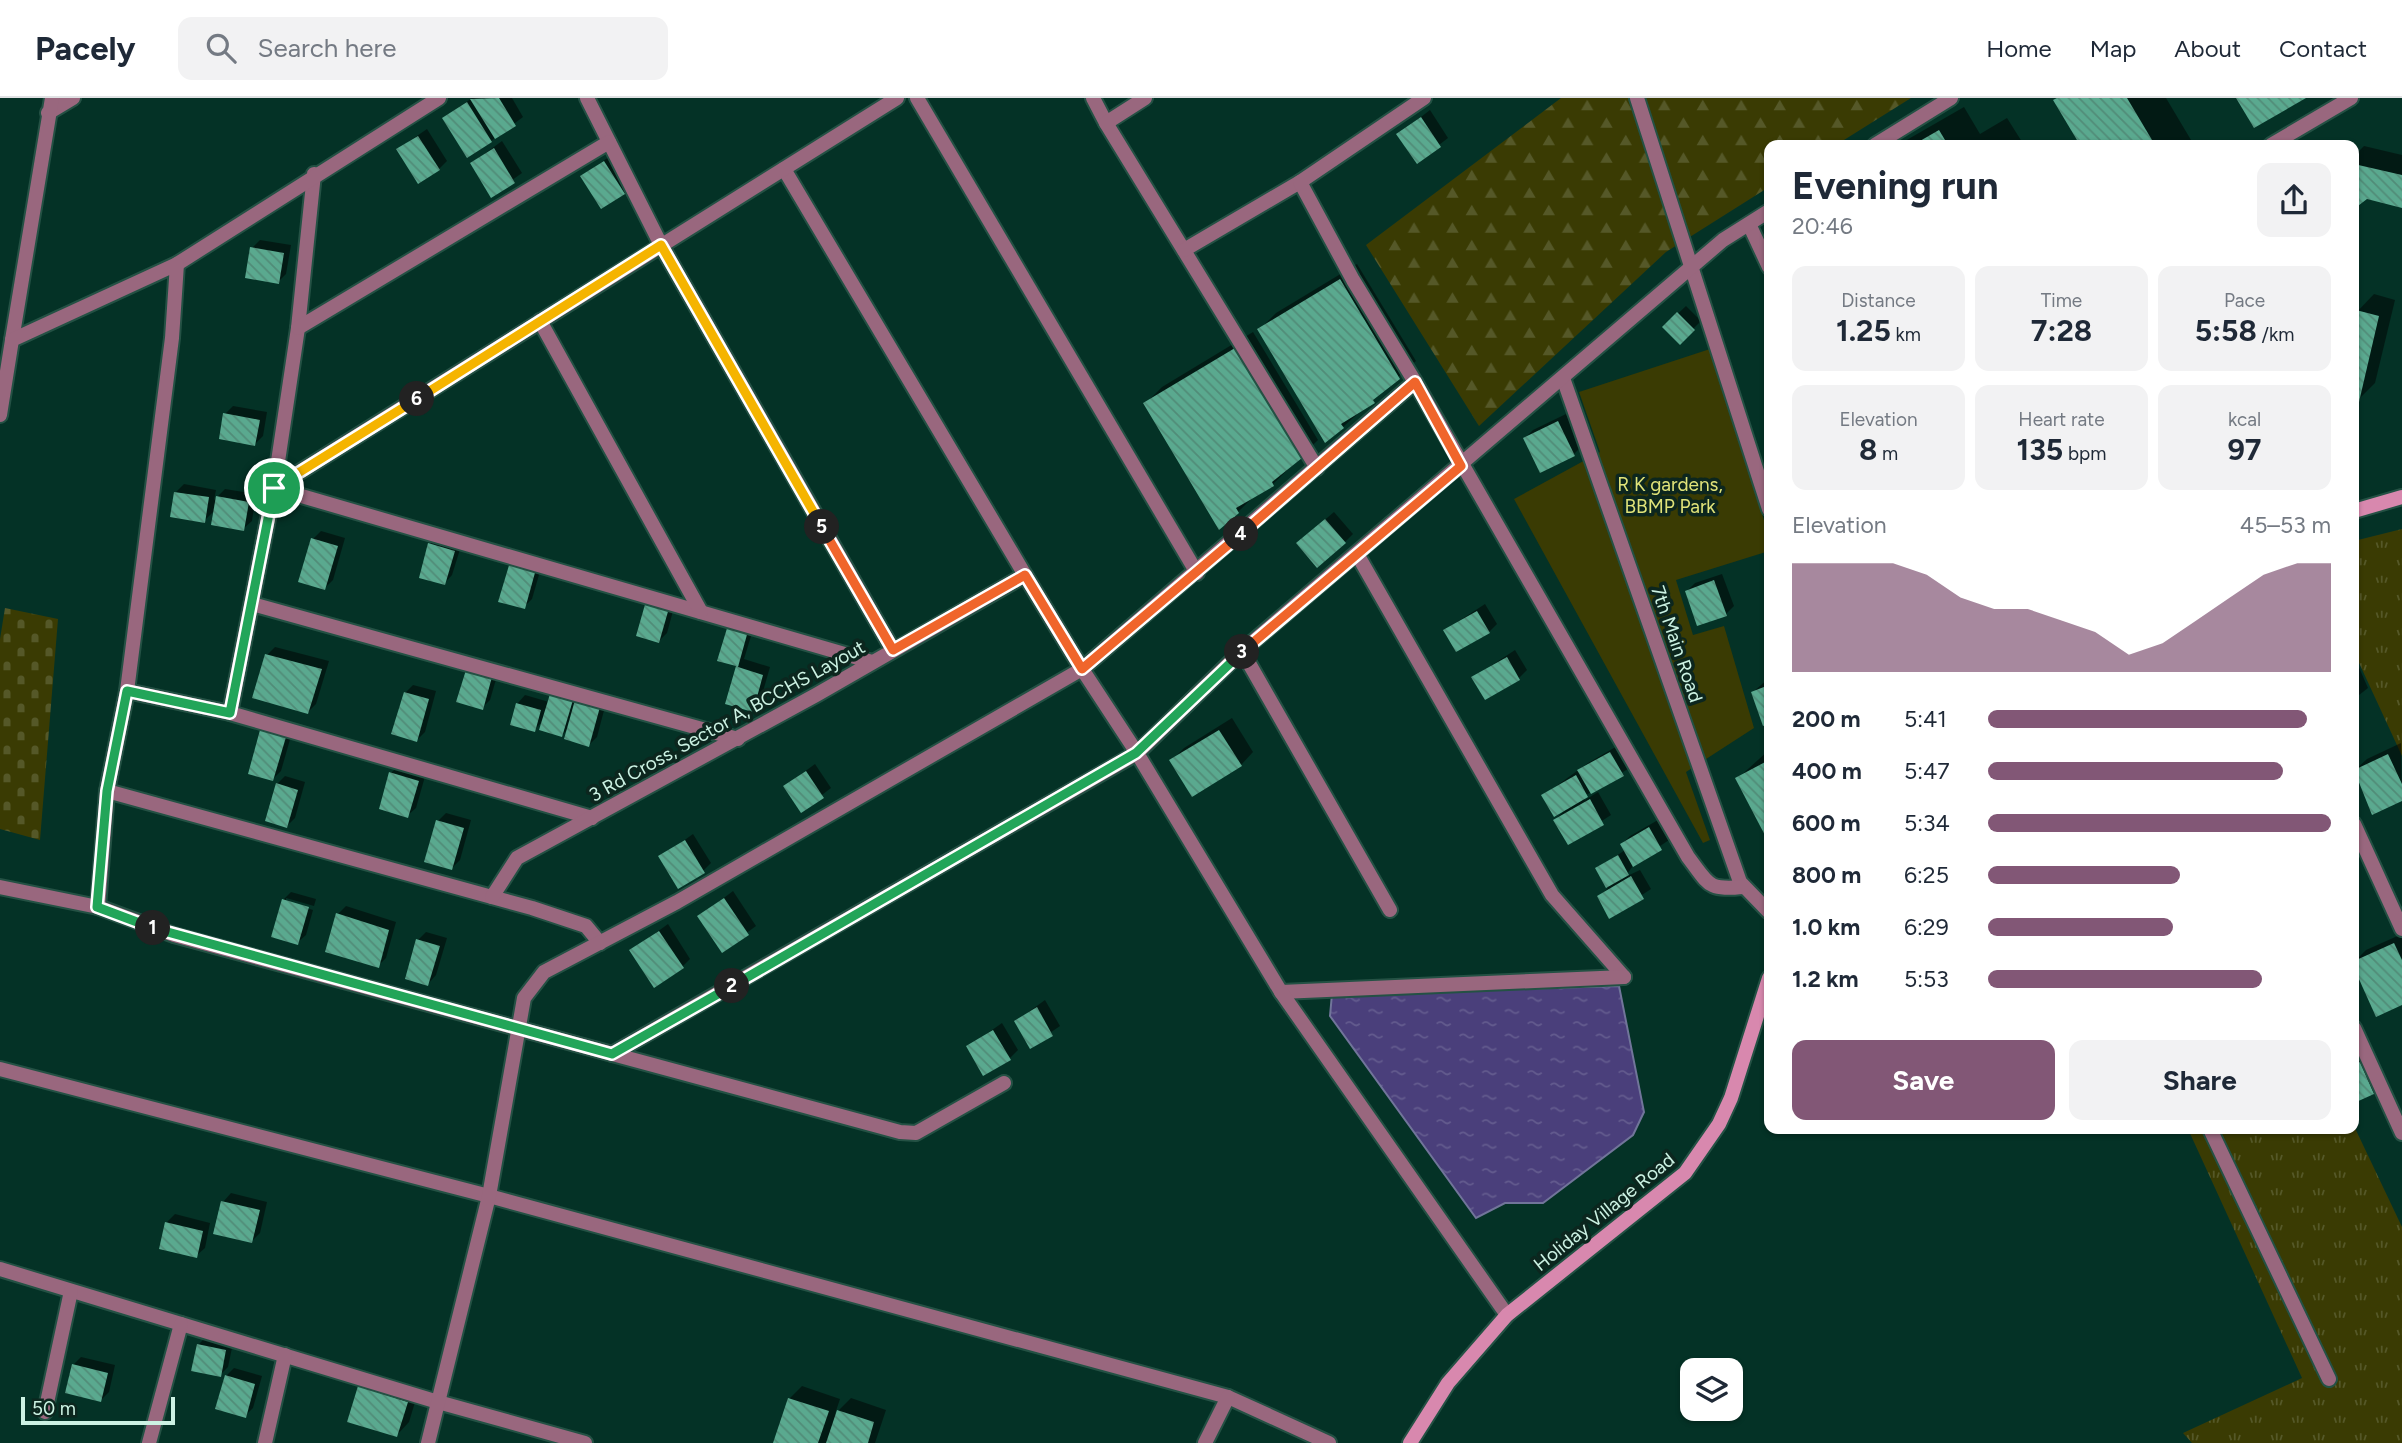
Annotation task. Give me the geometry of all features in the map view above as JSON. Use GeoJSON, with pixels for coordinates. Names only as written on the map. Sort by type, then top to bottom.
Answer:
{"type":"FeatureCollection","features":[{"type":"Feature","properties":{"kind":"street"},"geometry":{"type":"LineString","coordinates":[[0,415],[52,98]]}},
{"type":"Feature","properties":{"kind":"street"},"geometry":{"type":"LineString","coordinates":[[48,113],[73,98]]}},
{"type":"Feature","properties":{"kind":"street"},"geometry":{"type":"LineString","coordinates":[[12,340],[177,264],[314,174],[439,98]]}},
{"type":"Feature","properties":{"kind":"street"},"geometry":{"type":"LineString","coordinates":[[587,98],[661,245],[893,650]]}},
{"type":"Feature","properties":{"kind":"street"},"geometry":{"type":"LineString","coordinates":[[274,488],[897,98]]}},
{"type":"Feature","properties":{"kind":"street"},"geometry":{"type":"LineString","coordinates":[[917,98],[1197,573]]}},
{"type":"Feature","properties":{"kind":"street"},"geometry":{"type":"LineString","coordinates":[[1093,98],[1317,468]]}},
{"type":"Feature","properties":{"kind":"street"},"geometry":{"type":"LineString","coordinates":[[1107,124],[1145,98]]}},
{"type":"Feature","properties":{"kind":"street"},"geometry":{"type":"LineString","coordinates":[[1184,250],[1300,182],[1424,98]]}},
{"type":"Feature","properties":{"kind":"street"},"geometry":{"type":"LineString","coordinates":[[1637,98],[1764,494]]}},
{"type":"Feature","properties":{"kind":"street"},"geometry":{"type":"LineString","coordinates":[[1883,140],[1951,98]]}},
{"type":"Feature","properties":{"kind":"street"},"geometry":{"type":"LineString","coordinates":[[2280,140],[2351,98]]}},
{"type":"Feature","properties":{"kind":"street"},"geometry":{"type":"LineString","coordinates":[[298,328],[609,142]]}},
{"type":"Feature","properties":{"kind":"street"},"geometry":{"type":"LineString","coordinates":[[784,169],[1025,575],[1281,992],[1507,1315]]}},
{"type":"Feature","properties":{"kind":"street"},"geometry":{"type":"LineString","coordinates":[[230,713],[274,488],[298,328],[314,174]]}},
{"type":"Feature","properties":{"kind":"street"},"geometry":{"type":"LineString","coordinates":[[1300,182],[1353,280],[1415,382],[1688,857],[1709,884],[1717,889],[1744,887]]}},
{"type":"Feature","properties":{"kind":"street"},"geometry":{"type":"LineString","coordinates":[[612,1054],[1136,753],[1242,651],[1723,240],[1764,214]]}},
{"type":"Feature","properties":{"kind":"street"},"geometry":{"type":"LineString","coordinates":[[1749,224],[1764,256]]}},
{"type":"Feature","properties":{"kind":"street"},"geometry":{"type":"LineString","coordinates":[[97,907],[107,791],[127,691],[172,338],[177,264]]}},
{"type":"Feature","properties":{"kind":"street"},"geometry":{"type":"LineString","coordinates":[[540,321],[701,612]]}},
{"type":"Feature","properties":{"kind":"street","name":"7th Main Road"},"geometry":{"type":"LineString","coordinates":[[1563,378],[1744,887],[1764,907]]}},
{"type":"Feature","properties":{"kind":"street"},"geometry":{"type":"LineString","coordinates":[[428,1443],[489,1196],[524,998],[544,972],[677,902],[1082,669],[1197,573],[1415,382]]}},
{"type":"Feature","properties":{"kind":"street"},"geometry":{"type":"LineString","coordinates":[[274,488],[872,663]]}},
{"type":"Feature","properties":{"kind":"street"},"geometry":{"type":"LineString","coordinates":[[2359,510],[2402,497]]}},
{"type":"Feature","properties":{"kind":"street"},"geometry":{"type":"LineString","coordinates":[[1281,992],[1624,977],[1552,895],[1357,554]]}},
{"type":"Feature","properties":{"kind":"street","name":"3 Rd Cross, Sector A, BCCHS Layout"},"geometry":{"type":"LineString","coordinates":[[492,897],[517,858],[738,739],[1025,575]]}},
{"type":"Feature","properties":{"kind":"street"},"geometry":{"type":"LineString","coordinates":[[252,604],[738,739]]}},
{"type":"Feature","properties":{"kind":"street"},"geometry":{"type":"LineString","coordinates":[[1242,651],[1390,910]]}},
{"type":"Feature","properties":{"kind":"street"},"geometry":{"type":"LineString","coordinates":[[127,691],[230,713],[592,818]]}},
{"type":"Feature","properties":{"kind":"street"},"geometry":{"type":"LineString","coordinates":[[107,791],[492,897],[586,926],[600,943]]}},
{"type":"Feature","properties":{"kind":"street"},"geometry":{"type":"LineString","coordinates":[[2359,835],[2402,929]]}},
{"type":"Feature","properties":{"kind":"street"},"geometry":{"type":"LineString","coordinates":[[0,887],[97,907],[174,935],[908,1133],[916,1133],[1004,1083]]}},
{"type":"Feature","properties":{"kind":"street","name":"Holiday Village Road"},"geometry":{"type":"LineString","coordinates":[[1410,1443],[1448,1382],[1507,1315],[1685,1174],[1719,1124],[1731,1098],[1764,994]]}},
{"type":"Feature","properties":{"kind":"street"},"geometry":{"type":"LineString","coordinates":[[2359,1039],[2402,1133]]}},
{"type":"Feature","properties":{"kind":"street"},"geometry":{"type":"LineString","coordinates":[[0,1069],[489,1196],[1228,1397],[1329,1443]]}},
{"type":"Feature","properties":{"kind":"street"},"geometry":{"type":"LineString","coordinates":[[2212,1134],[2329,1379]]}},
{"type":"Feature","properties":{"kind":"street"},"geometry":{"type":"LineString","coordinates":[[0,1269],[438,1402],[585,1443]]}},
{"type":"Feature","properties":{"kind":"street"},"geometry":{"type":"LineString","coordinates":[[46,1412],[71,1291]]}},
{"type":"Feature","properties":{"kind":"street"},"geometry":{"type":"LineString","coordinates":[[149,1443],[181,1324]]}},
{"type":"Feature","properties":{"kind":"street"},"geometry":{"type":"LineString","coordinates":[[265,1443],[285,1355]]}},
{"type":"Feature","properties":{"kind":"street"},"geometry":{"type":"LineString","coordinates":[[1205,1443],[1228,1397]]}},
{"type":"Feature","properties":{"kind":"green space"},"geometry":{"type":"Polygon","coordinates":[[[1561,98],[1911,98],[1844,140],[1764,140],[1764,190],[1666,252],[1479,426],[1366,245],[1561,98]]]}},
{"type":"Feature","properties":{"kind":"green space","name":"R K gardens, BBMP Park"},"geometry":{"type":"Polygon","coordinates":[[[1710,349],[1764,520],[1764,553],[1676,580],[1693,635],[1724,626],[1754,728],[1686,772],[1710,840],[1703,843],[1514,499],[1600,452],[1579,392],[1710,349]]]}},
{"type":"Feature","properties":{"kind":"green space"},"geometry":{"type":"Polygon","coordinates":[[[2402,529],[2402,756],[2359,663],[2359,540],[2402,529]]]}},
{"type":"Feature","properties":{"kind":"green space"},"geometry":{"type":"Polygon","coordinates":[[[5,608],[58,619],[40,840],[0,829],[0,639],[5,608]]]}},
{"type":"Feature","properties":{"kind":"green space"},"geometry":{"type":"Polygon","coordinates":[[[2190,1134],[2358,1134],[2402,1227],[2402,1443],[2192,1443],[2183,1433],[2302,1378],[2190,1134]]]}},
{"type":"Feature","properties":{"kind":"water"},"geometry":{"type":"Polygon","coordinates":[[[1619,986],[1644,1112],[1633,1135],[1543,1203],[1505,1203],[1476,1218],[1330,1016],[1332,994],[1619,986]]]}},
{"type":"Feature","properties":{"kind":"building"},"geometry":{"type":"Polygon","coordinates":[[[499,98],[516,126],[495,139],[470,99],[499,98]]]}},
{"type":"Feature","properties":{"kind":"building"},"geometry":{"type":"Polygon","coordinates":[[[2127,98],[2152,140],[2077,140],[2053,100],[2127,98]]]}},
{"type":"Feature","properties":{"kind":"building"},"geometry":{"type":"Polygon","coordinates":[[[2236,98],[2306,98],[2254,128],[2236,98]]]}},
{"type":"Feature","properties":{"kind":"building"},"geometry":{"type":"Polygon","coordinates":[[[467,102],[492,142],[467,158],[442,118],[467,102]]]}},
{"type":"Feature","properties":{"kind":"building"},"geometry":{"type":"Polygon","coordinates":[[[1421,117],[1441,147],[1417,164],[1396,134],[1421,117]]]}},
{"type":"Feature","properties":{"kind":"building"},"geometry":{"type":"Polygon","coordinates":[[[1939,130],[1945,140],[1922,140],[1939,130]]]}},
{"type":"Feature","properties":{"kind":"building"},"geometry":{"type":"Polygon","coordinates":[[[418,136],[440,170],[418,184],[396,149],[418,136]]]}},
{"type":"Feature","properties":{"kind":"building"},"geometry":{"type":"Polygon","coordinates":[[[494,148],[515,183],[491,198],[470,163],[494,148]]]}},
{"type":"Feature","properties":{"kind":"building"},"geometry":{"type":"Polygon","coordinates":[[[604,161],[625,194],[601,209],[580,176],[604,161]]]}},
{"type":"Feature","properties":{"kind":"building"},"geometry":{"type":"Polygon","coordinates":[[[2359,165],[2402,175],[2402,208],[2367,199],[2359,205],[2359,165]]]}},
{"type":"Feature","properties":{"kind":"building"},"geometry":{"type":"Polygon","coordinates":[[[250,247],[284,253],[279,284],[245,278],[250,247]]]}},
{"type":"Feature","properties":{"kind":"building"},"geometry":{"type":"Polygon","coordinates":[[[1340,279],[1400,379],[1373,400],[1375,403],[1341,424],[1344,428],[1325,443],[1257,329],[1340,279]]]}},
{"type":"Feature","properties":{"kind":"building"},"geometry":{"type":"Polygon","coordinates":[[[2359,311],[2379,316],[2359,402],[2359,311]]]}},
{"type":"Feature","properties":{"kind":"building"},"geometry":{"type":"Polygon","coordinates":[[[1677,312],[1695,330],[1680,345],[1662,327],[1677,312]]]}},
{"type":"Feature","properties":{"kind":"building"},"geometry":{"type":"Polygon","coordinates":[[[1235,348],[1302,458],[1272,482],[1274,486],[1236,508],[1239,513],[1219,530],[1143,403],[1235,348]]]}},
{"type":"Feature","properties":{"kind":"building"},"geometry":{"type":"Polygon","coordinates":[[[223,413],[260,420],[255,446],[219,439],[223,413]]]}},
{"type":"Feature","properties":{"kind":"building"},"geometry":{"type":"Polygon","coordinates":[[[1558,421],[1575,456],[1540,473],[1523,438],[1558,421]]]}},
{"type":"Feature","properties":{"kind":"building"},"geometry":{"type":"Polygon","coordinates":[[[174,492],[209,497],[205,523],[170,517],[174,492]]]}},
{"type":"Feature","properties":{"kind":"building"},"geometry":{"type":"Polygon","coordinates":[[[216,496],[249,502],[244,531],[211,525],[216,496]]]}},
{"type":"Feature","properties":{"kind":"building"},"geometry":{"type":"Polygon","coordinates":[[[1325,519],[1346,543],[1317,568],[1296,543],[1325,519]]]}},
{"type":"Feature","properties":{"kind":"building"},"geometry":{"type":"Polygon","coordinates":[[[311,538],[338,546],[325,590],[298,582],[311,538]]]}},
{"type":"Feature","properties":{"kind":"building"},"geometry":{"type":"Polygon","coordinates":[[[428,543],[455,551],[445,585],[419,578],[428,543]]]}},
{"type":"Feature","properties":{"kind":"building"},"geometry":{"type":"Polygon","coordinates":[[[510,562],[536,569],[525,609],[498,602],[510,562]]]}},
{"type":"Feature","properties":{"kind":"building"},"geometry":{"type":"Polygon","coordinates":[[[1714,580],[1727,616],[1697,626],[1685,591],[1714,580]]]}},
{"type":"Feature","properties":{"kind":"building"},"geometry":{"type":"Polygon","coordinates":[[[646,601],[669,608],[659,643],[636,636],[646,601]]]}},
{"type":"Feature","properties":{"kind":"building"},"geometry":{"type":"Polygon","coordinates":[[[1477,611],[1490,633],[1456,652],[1443,630],[1477,611]]]}},
{"type":"Feature","properties":{"kind":"building"},"geometry":{"type":"Polygon","coordinates":[[[728,625],[748,631],[738,667],[763,675],[753,712],[725,704],[736,666],[717,661],[728,625]]]}},
{"type":"Feature","properties":{"kind":"building"},"geometry":{"type":"Polygon","coordinates":[[[265,654],[322,669],[308,714],[252,698],[265,654]]]}},
{"type":"Feature","properties":{"kind":"building"},"geometry":{"type":"Polygon","coordinates":[[[1507,657],[1520,680],[1485,700],[1471,677],[1507,657]]]}},
{"type":"Feature","properties":{"kind":"building"},"geometry":{"type":"Polygon","coordinates":[[[466,670],[492,677],[483,710],[456,702],[466,670]]]}},
{"type":"Feature","properties":{"kind":"building"},"geometry":{"type":"Polygon","coordinates":[[[1764,687],[1764,726],[1763,726],[1751,692],[1764,687]]]}},
{"type":"Feature","properties":{"kind":"building"},"geometry":{"type":"Polygon","coordinates":[[[404,692],[429,699],[417,742],[391,734],[404,692]]]}},
{"type":"Feature","properties":{"kind":"building"},"geometry":{"type":"Polygon","coordinates":[[[550,694],[573,700],[562,737],[539,730],[550,694]]]}},
{"type":"Feature","properties":{"kind":"building"},"geometry":{"type":"Polygon","coordinates":[[[575,700],[600,707],[589,747],[564,739],[575,700]]]}},
{"type":"Feature","properties":{"kind":"building"},"geometry":{"type":"Polygon","coordinates":[[[516,703],[541,710],[535,732],[510,725],[516,703]]]}},
{"type":"Feature","properties":{"kind":"building"},"geometry":{"type":"Polygon","coordinates":[[[260,730],[286,737],[273,781],[248,774],[260,730]]]}},
{"type":"Feature","properties":{"kind":"building"},"geometry":{"type":"Polygon","coordinates":[[[1219,730],[1242,766],[1192,797],[1169,760],[1219,730]]]}},
{"type":"Feature","properties":{"kind":"building"},"geometry":{"type":"Polygon","coordinates":[[[1610,752],[1624,776],[1591,794],[1577,770],[1610,752]]]}},
{"type":"Feature","properties":{"kind":"building"},"geometry":{"type":"Polygon","coordinates":[[[2388,754],[2402,784],[2402,801],[2372,815],[2359,782],[2359,768],[2388,754]]]}},
{"type":"Feature","properties":{"kind":"building"},"geometry":{"type":"Polygon","coordinates":[[[1764,763],[1764,833],[1735,778],[1764,763]]]}},
{"type":"Feature","properties":{"kind":"building"},"geometry":{"type":"Polygon","coordinates":[[[806,771],[824,798],[801,813],[783,786],[806,771]]]}},
{"type":"Feature","properties":{"kind":"building"},"geometry":{"type":"Polygon","coordinates":[[[389,772],[419,781],[408,818],[379,809],[389,772]]]}},
{"type":"Feature","properties":{"kind":"building"},"geometry":{"type":"Polygon","coordinates":[[[1576,775],[1588,797],[1554,817],[1541,795],[1576,775]]]}},
{"type":"Feature","properties":{"kind":"building"},"geometry":{"type":"Polygon","coordinates":[[[276,783],[298,790],[287,828],[265,821],[276,783]]]}},
{"type":"Feature","properties":{"kind":"building"},"geometry":{"type":"Polygon","coordinates":[[[1590,799],[1604,825],[1568,845],[1553,820],[1590,799]]]}},
{"type":"Feature","properties":{"kind":"building"},"geometry":{"type":"Polygon","coordinates":[[[436,820],[464,828],[452,870],[424,862],[436,820]]]}},
{"type":"Feature","properties":{"kind":"building"},"geometry":{"type":"Polygon","coordinates":[[[1649,827],[1662,850],[1633,867],[1620,844],[1649,827]]]}},
{"type":"Feature","properties":{"kind":"building"},"geometry":{"type":"Polygon","coordinates":[[[685,840],[705,873],[678,889],[658,856],[685,840]]]}},
{"type":"Feature","properties":{"kind":"building"},"geometry":{"type":"Polygon","coordinates":[[[1618,855],[1629,875],[1606,888],[1595,868],[1618,855]]]}},
{"type":"Feature","properties":{"kind":"building"},"geometry":{"type":"Polygon","coordinates":[[[1631,876],[1644,899],[1609,919],[1597,896],[1631,876]]]}},
{"type":"Feature","properties":{"kind":"building"},"geometry":{"type":"Polygon","coordinates":[[[724,898],[749,935],[722,953],[697,916],[724,898]]]}},
{"type":"Feature","properties":{"kind":"building"},"geometry":{"type":"Polygon","coordinates":[[[282,899],[309,907],[298,945],[271,937],[282,899]]]}},
{"type":"Feature","properties":{"kind":"building"},"geometry":{"type":"Polygon","coordinates":[[[336,913],[389,930],[379,968],[325,952],[336,913]]]}},
{"type":"Feature","properties":{"kind":"building"},"geometry":{"type":"Polygon","coordinates":[[[659,931],[684,968],[654,988],[629,950],[659,931]]]}},
{"type":"Feature","properties":{"kind":"building"},"geometry":{"type":"Polygon","coordinates":[[[416,939],[440,946],[428,986],[405,979],[416,939]]]}},
{"type":"Feature","properties":{"kind":"building"},"geometry":{"type":"Polygon","coordinates":[[[2394,943],[2402,960],[2402,1005],[2376,1017],[2359,979],[2359,959],[2394,943]]]}},
{"type":"Feature","properties":{"kind":"building"},"geometry":{"type":"Polygon","coordinates":[[[1037,1007],[1053,1036],[1030,1049],[1014,1021],[1037,1007]]]}},
{"type":"Feature","properties":{"kind":"building"},"geometry":{"type":"Polygon","coordinates":[[[993,1030],[1011,1060],[983,1076],[966,1046],[993,1030]]]}},
{"type":"Feature","properties":{"kind":"building"},"geometry":{"type":"Polygon","coordinates":[[[2359,1062],[2374,1094],[2359,1101],[2359,1062]]]}},
{"type":"Feature","properties":{"kind":"building"},"geometry":{"type":"Polygon","coordinates":[[[221,1201],[260,1210],[252,1243],[213,1234],[221,1201]]]}},
{"type":"Feature","properties":{"kind":"building"},"geometry":{"type":"Polygon","coordinates":[[[165,1222],[203,1231],[197,1258],[159,1249],[165,1222]]]}},
{"type":"Feature","properties":{"kind":"building"},"geometry":{"type":"Polygon","coordinates":[[[197,1344],[226,1350],[221,1377],[191,1371],[197,1344]]]}},
{"type":"Feature","properties":{"kind":"building"},"geometry":{"type":"Polygon","coordinates":[[[72,1364],[108,1373],[101,1402],[65,1393],[72,1364]]]}},
{"type":"Feature","properties":{"kind":"building"},"geometry":{"type":"Polygon","coordinates":[[[225,1375],[255,1384],[246,1418],[215,1409],[225,1375]]]}},
{"type":"Feature","properties":{"kind":"building"},"geometry":{"type":"Polygon","coordinates":[[[358,1386],[408,1402],[397,1437],[347,1422],[358,1386]]]}},
{"type":"Feature","properties":{"kind":"building"},"geometry":{"type":"Polygon","coordinates":[[[788,1398],[829,1411],[818,1443],[773,1443],[788,1398]]]}},
{"type":"Feature","properties":{"kind":"building"},"geometry":{"type":"Polygon","coordinates":[[[837,1410],[874,1422],[868,1443],[826,1443],[837,1410]]]}},
{"type":"Feature","properties":{"kind":"route"},"geometry":{"type":"LineString","coordinates":[[661,245],[893,650],[1025,575],[1082,669],[1197,573],[1415,382],[1461,466],[1242,651],[1136,753],[960,857],[612,1054],[521,1027],[174,935],[97,907],[107,791],[127,691],[230,713],[274,488],[661,245]]}}]}
